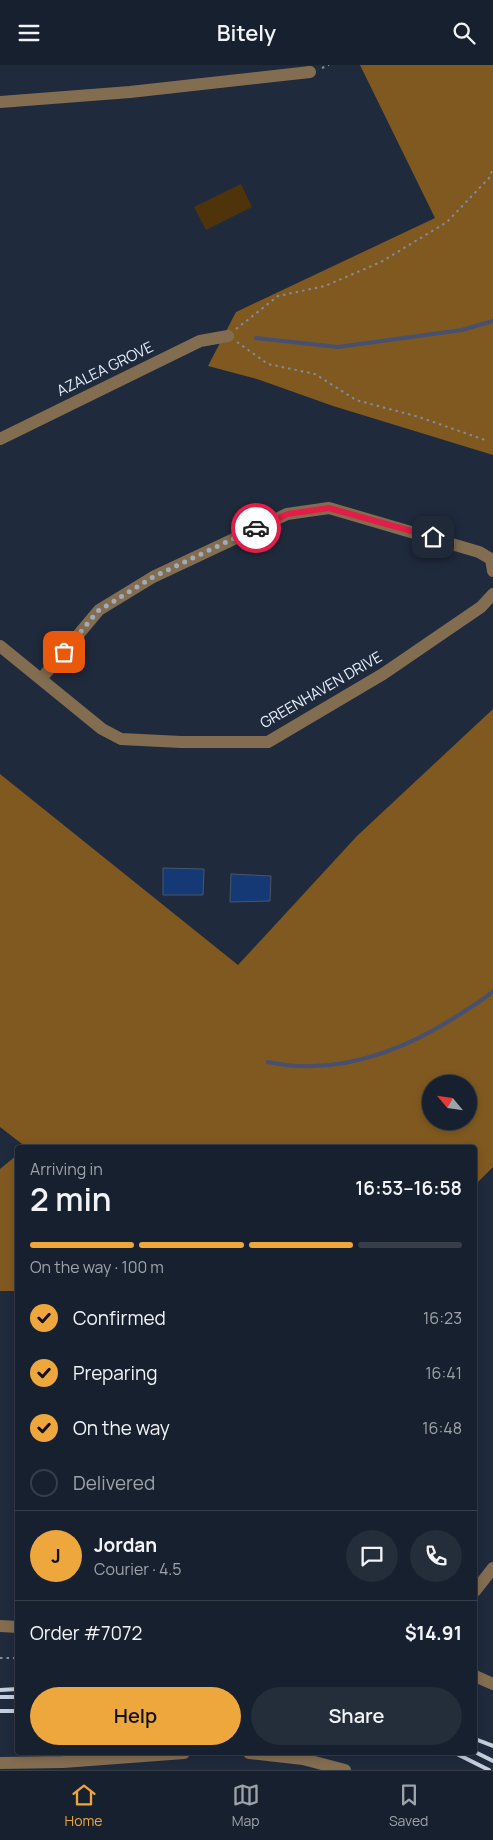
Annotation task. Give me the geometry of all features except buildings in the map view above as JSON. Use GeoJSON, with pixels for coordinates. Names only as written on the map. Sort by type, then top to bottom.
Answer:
{"type":"FeatureCollection","features":[{"type":"Feature","properties":{"kind":"street"},"geometry":{"type":"LineString","coordinates":[[0,102],[130,93],[310,72]]}},
{"type":"Feature","properties":{"kind":"street","name":"AZALEA GROVE"},"geometry":{"type":"LineString","coordinates":[[0,439],[200,341],[228,336]]}},
{"type":"Feature","properties":{"kind":"street"},"geometry":{"type":"LineString","coordinates":[[41,679],[98,611],[153,577],[288,514],[329,508],[399,527],[480,552],[491,559],[493,571]]}},
{"type":"Feature","properties":{"kind":"street","name":"GREENHAVEN DRIVE"},"geometry":{"type":"LineString","coordinates":[[0,646],[102,729],[122,739],[181,742],[268,742],[383,674],[481,607],[493,594]]}},
{"type":"Feature","properties":{"kind":"street"},"geometry":{"type":"LineString","coordinates":[[477,1588],[493,1568]]}},
{"type":"Feature","properties":{"kind":"street"},"geometry":{"type":"LineString","coordinates":[[0,1626],[15,1627]]}},
{"type":"Feature","properties":{"kind":"street"},"geometry":{"type":"LineString","coordinates":[[477,1677],[493,1684]]}},
{"type":"Feature","properties":{"kind":"street"},"geometry":{"type":"LineString","coordinates":[[0,1763],[63,1762],[157,1755]]}},
{"type":"Feature","properties":{"kind":"street"},"geometry":{"type":"LineString","coordinates":[[273,1755],[345,1770]]}},
{"type":"Feature","properties":{"kind":"street"},"geometry":{"type":"LineString","coordinates":[[330,1767],[334,1755]]}},
{"type":"Feature","properties":{"kind":"path"},"geometry":{"type":"LineString","coordinates":[[485,440],[419,417],[356,400],[315,373],[268,363],[228,336],[278,296],[325,286],[381,262],[447,222],[490,178],[493,169]]}},
{"type":"Feature","properties":{"kind":"path"},"geometry":{"type":"LineString","coordinates":[[0,1658],[15,1658]]}},
{"type":"Feature","properties":{"kind":"shaded area"},"geometry":{"type":"Polygon","coordinates":[[[360,65],[493,65],[493,455],[333,406],[257,379],[208,366],[236,312],[435,218],[360,65]]]}},
{"type":"Feature","properties":{"kind":"shaded area"},"geometry":{"type":"Polygon","coordinates":[[[241,184],[252,207],[206,230],[194,207],[241,184]]]}},
{"type":"Feature","properties":{"kind":"shaded area"},"geometry":{"type":"Polygon","coordinates":[[[493,709],[493,1167],[477,1183],[477,1145],[23,1145],[0,1127],[0,774],[238,965],[357,836],[493,709]]]}},
{"type":"Feature","properties":{"kind":"shaded area"},"geometry":{"type":"Polygon","coordinates":[[[15,1157],[15,1291],[0,1291],[0,1169],[15,1157]]]}},
{"type":"Feature","properties":{"kind":"waterway"},"geometry":{"type":"LineString","coordinates":[[256,338],[338,347],[462,330],[493,321]]}},
{"type":"Feature","properties":{"kind":"waterway"},"geometry":{"type":"LineString","coordinates":[[268,1062],[294,1066],[320,1066],[345,1063],[369,1057],[394,1049],[440,1027],[493,991]]}},
{"type":"Feature","properties":{"kind":"railway"},"geometry":{"type":"LineString","coordinates":[[0,1690],[15,1689]]}},
{"type":"Feature","properties":{"kind":"railway"},"geometry":{"type":"LineString","coordinates":[[0,1697],[15,1697]]}},
{"type":"Feature","properties":{"kind":"railway"},"geometry":{"type":"LineString","coordinates":[[0,1711],[15,1711]]}},
{"type":"Feature","properties":{"kind":"railway"},"geometry":{"type":"LineString","coordinates":[[477,1740],[493,1746]]}},
{"type":"Feature","properties":{"kind":"railway"},"geometry":{"type":"LineString","coordinates":[[477,1753],[493,1761]]}},
{"type":"Feature","properties":{"kind":"railway"},"geometry":{"type":"LineString","coordinates":[[459,1755],[489,1770]]}},
{"type":"Feature","properties":{"kind":"way so far"},"geometry":{"type":"LineString","coordinates":[[64,652],[98,611],[153,577],[256,528]]}},
{"type":"Feature","properties":{"kind":"route"},"geometry":{"type":"LineString","coordinates":[[256,528],[288,514],[329,508],[433,537]]}}]}
